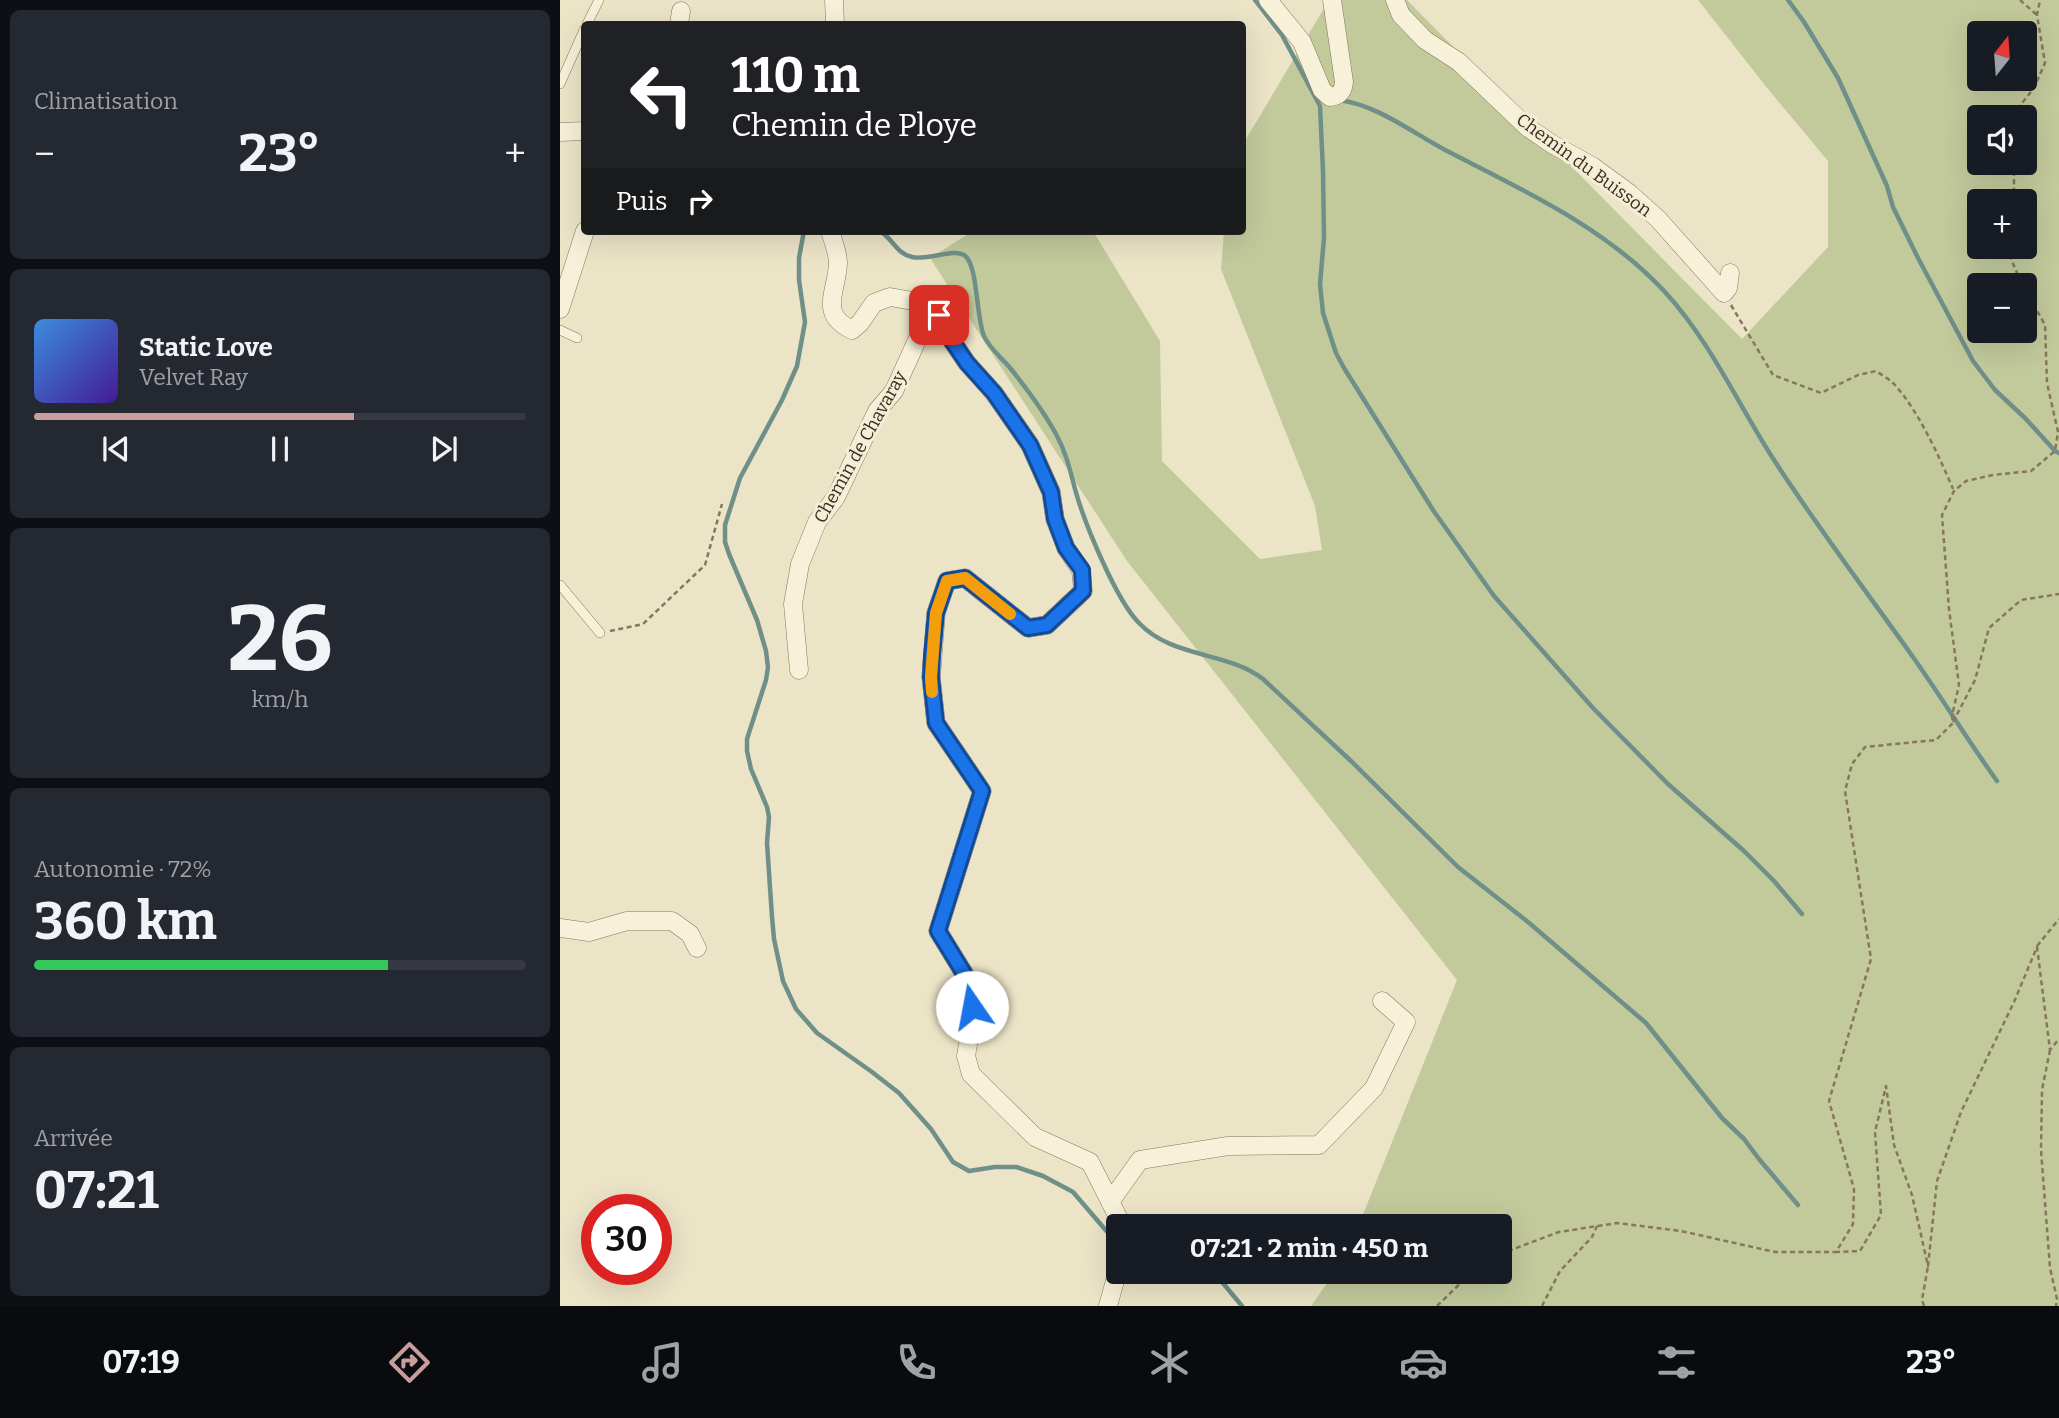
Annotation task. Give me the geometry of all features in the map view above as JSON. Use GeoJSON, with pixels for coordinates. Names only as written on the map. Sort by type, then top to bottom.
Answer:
{"type":"FeatureCollection","features":[{"type":"Feature","properties":{"kind":"street"},"geometry":{"type":"LineString","coordinates":[[834,0],[835,21]]}},
{"type":"Feature","properties":{"kind":"street"},"geometry":{"type":"LineString","coordinates":[[1268,0],[1302,42],[1322,90],[1330,97],[1337,97],[1343,91],[1344,82],[1332,0]]}},
{"type":"Feature","properties":{"kind":"street","name":"Chemin du Buisson"},"geometry":{"type":"LineString","coordinates":[[1395,0],[1401,16],[1425,40],[1459,62],[1527,127],[1592,166],[1629,193],[1658,219],[1724,293]]}},
{"type":"Feature","properties":{"kind":"street"},"geometry":{"type":"LineString","coordinates":[[560,132],[581,131]]}},
{"type":"Feature","properties":{"kind":"street"},"geometry":{"type":"LineString","coordinates":[[560,309],[583,235]]}},
{"type":"Feature","properties":{"kind":"street"},"geometry":{"type":"LineString","coordinates":[[831,235],[838,261],[831,310],[836,320],[852,330],[874,303],[890,298],[929,304],[937,309],[946,332],[967,363],[994,393],[1030,445],[1051,492],[1055,519],[1066,548],[1082,570],[1083,591],[1047,625],[1028,628],[965,578],[947,581],[936,613],[933,651],[931,677],[936,723],[982,791],[938,931],[973,988],[966,1056],[971,1074],[1035,1137],[1090,1163],[1116,1214]]}},
{"type":"Feature","properties":{"kind":"street"},"geometry":{"type":"LineString","coordinates":[[1724,293],[1728,288],[1730,274]]}},
{"type":"Feature","properties":{"kind":"street","name":"Chemin de Chavaray"},"geometry":{"type":"LineString","coordinates":[[799,670],[793,604],[800,564],[817,522],[835,497],[877,411],[894,391],[923,327],[939,315]]}},
{"type":"Feature","properties":{"kind":"street"},"geometry":{"type":"LineString","coordinates":[[560,928],[589,932],[627,921],[672,921],[690,934],[697,948]]}},
{"type":"Feature","properties":{"kind":"street"},"geometry":{"type":"LineString","coordinates":[[1110,1202],[1140,1160],[1228,1146],[1319,1145],[1374,1088],[1406,1022],[1382,1000]]}},
{"type":"Feature","properties":{"kind":"street"},"geometry":{"type":"LineString","coordinates":[[1108,1306],[1114,1284]]}},
{"type":"Feature","properties":{"kind":"lane"},"geometry":{"type":"LineString","coordinates":[[588,21],[599,0]]}},
{"type":"Feature","properties":{"kind":"lane"},"geometry":{"type":"LineString","coordinates":[[560,84],[581,37]]}},
{"type":"Feature","properties":{"kind":"lane"},"geometry":{"type":"LineString","coordinates":[[560,330],[577,338]]}},
{"type":"Feature","properties":{"kind":"lane"},"geometry":{"type":"LineString","coordinates":[[560,584],[600,633]]}},
{"type":"Feature","properties":{"kind":"path"},"geometry":{"type":"LineString","coordinates":[[2020,0],[2037,15]]}},
{"type":"Feature","properties":{"kind":"path"},"geometry":{"type":"LineString","coordinates":[[2020,105],[2034,88],[2046,63],[2037,15],[2040,0]]}},
{"type":"Feature","properties":{"kind":"path"},"geometry":{"type":"LineString","coordinates":[[1724,293],[1773,375],[1821,393],[1858,375],[1876,371],[1893,383],[1938,454],[1954,491]]}},
{"type":"Feature","properties":{"kind":"path"},"geometry":{"type":"LineString","coordinates":[[1953,723],[1959,685],[1949,609],[1942,515],[1954,491],[1966,481],[2031,471],[2055,451],[2058,432],[2048,383],[2045,325],[2037,311]]}},
{"type":"Feature","properties":{"kind":"path"},"geometry":{"type":"LineString","coordinates":[[600,633],[643,624],[705,565],[722,504]]}},
{"type":"Feature","properties":{"kind":"path"},"geometry":{"type":"LineString","coordinates":[[1836,1252],[1853,1224],[1854,1189],[1829,1101],[1871,958],[1845,790],[1852,764],[1865,747],[1936,740],[1953,723],[1975,680],[1989,628],[2021,600],[2059,594]]}},
{"type":"Feature","properties":{"kind":"path"},"geometry":{"type":"LineString","coordinates":[[1924,1306],[1922,1300],[1937,1181],[1961,1112],[2014,1002],[2037,947],[2059,919]]}},
{"type":"Feature","properties":{"kind":"path"},"geometry":{"type":"LineString","coordinates":[[2037,947],[2050,1050],[2042,1090],[2042,1150],[2050,1268],[2056,1306]]}},
{"type":"Feature","properties":{"kind":"path"},"geometry":{"type":"LineString","coordinates":[[2050,1050],[2059,1039]]}},
{"type":"Feature","properties":{"kind":"path"},"geometry":{"type":"LineString","coordinates":[[1512,1250],[1559,1232],[1617,1223],[1681,1231],[1775,1252],[1860,1251],[1881,1215],[1875,1132],[1886,1086],[1894,1145],[1912,1195],[1928,1266]]}},
{"type":"Feature","properties":{"kind":"path"},"geometry":{"type":"LineString","coordinates":[[1542,1306],[1560,1271],[1592,1237],[1597,1226]]}},
{"type":"Feature","properties":{"kind":"path"},"geometry":{"type":"LineString","coordinates":[[1437,1306],[1460,1284]]}},
{"type":"Feature","properties":{"kind":"green space"},"geometry":{"type":"Polygon","coordinates":[[[1329,0],[1407,0],[1742,339],[1828,247],[1828,161],[1698,0],[2059,0],[2059,1306],[1311,1306],[1327,1284],[1512,1284],[1512,1214],[1363,1214],[1457,980],[1127,561],[930,258],[967,235],[1095,235],[1160,341],[1162,461],[1260,559],[1322,550],[1315,506],[1221,269],[1224,235],[1246,235],[1246,139],[1329,0]]]}},
{"type":"Feature","properties":{"kind":"waterway"},"geometry":{"type":"LineString","coordinates":[[1255,0],[1282,35],[1320,106],[1324,238],[1320,284],[1323,313],[1336,353],[1344,368],[1433,510],[1494,596],[1593,708],[1668,784],[1744,851],[1802,914]]}},
{"type":"Feature","properties":{"kind":"waterway"},"geometry":{"type":"LineString","coordinates":[[1788,0],[1838,78],[1887,186],[1893,207],[1973,361],[1995,390],[2059,453]]}},
{"type":"Feature","properties":{"kind":"waterway"},"geometry":{"type":"LineString","coordinates":[[1339,100],[1382,114],[1563,213],[1617,249],[1665,292],[1710,352],[1790,484],[1997,781]]}},
{"type":"Feature","properties":{"kind":"waterway"},"geometry":{"type":"LineString","coordinates":[[803,235],[799,280],[805,322],[797,366],[740,478],[725,525],[725,542],[757,620],[766,651],[766,680],[747,739],[747,751],[769,817],[767,843],[772,917],[783,981],[796,1009],[817,1033],[899,1093],[931,1129],[953,1162],[969,1171],[1016,1167],[1043,1176],[1073,1192],[1106,1230]]}},
{"type":"Feature","properties":{"kind":"waterway"},"geometry":{"type":"LineString","coordinates":[[885,235],[899,250],[912,257],[960,253],[969,260],[984,336],[1029,393],[1056,434],[1102,560],[1121,597],[1139,623],[1167,643],[1233,663],[1263,679],[1458,867],[1528,922],[1646,1023],[1722,1118],[1744,1139],[1798,1205]]}},
{"type":"Feature","properties":{"kind":"waterway"},"geometry":{"type":"LineString","coordinates":[[1224,1284],[1242,1306]]}},
{"type":"Feature","properties":{"kind":"slow traffic"},"geometry":{"type":"LineString","coordinates":[[932,692],[936,613],[947,581],[965,578],[1010,614]]}},
{"type":"Feature","properties":{"kind":"route"},"geometry":{"type":"LineString","coordinates":[[939,315],[946,332],[967,363],[994,393],[1030,445],[1051,492],[1055,519],[1066,548],[1082,570],[1083,591],[1047,625],[1028,628],[965,578],[947,581],[936,613],[931,677],[936,723],[982,791],[938,931],[973,988],[972,1007]]}}]}
